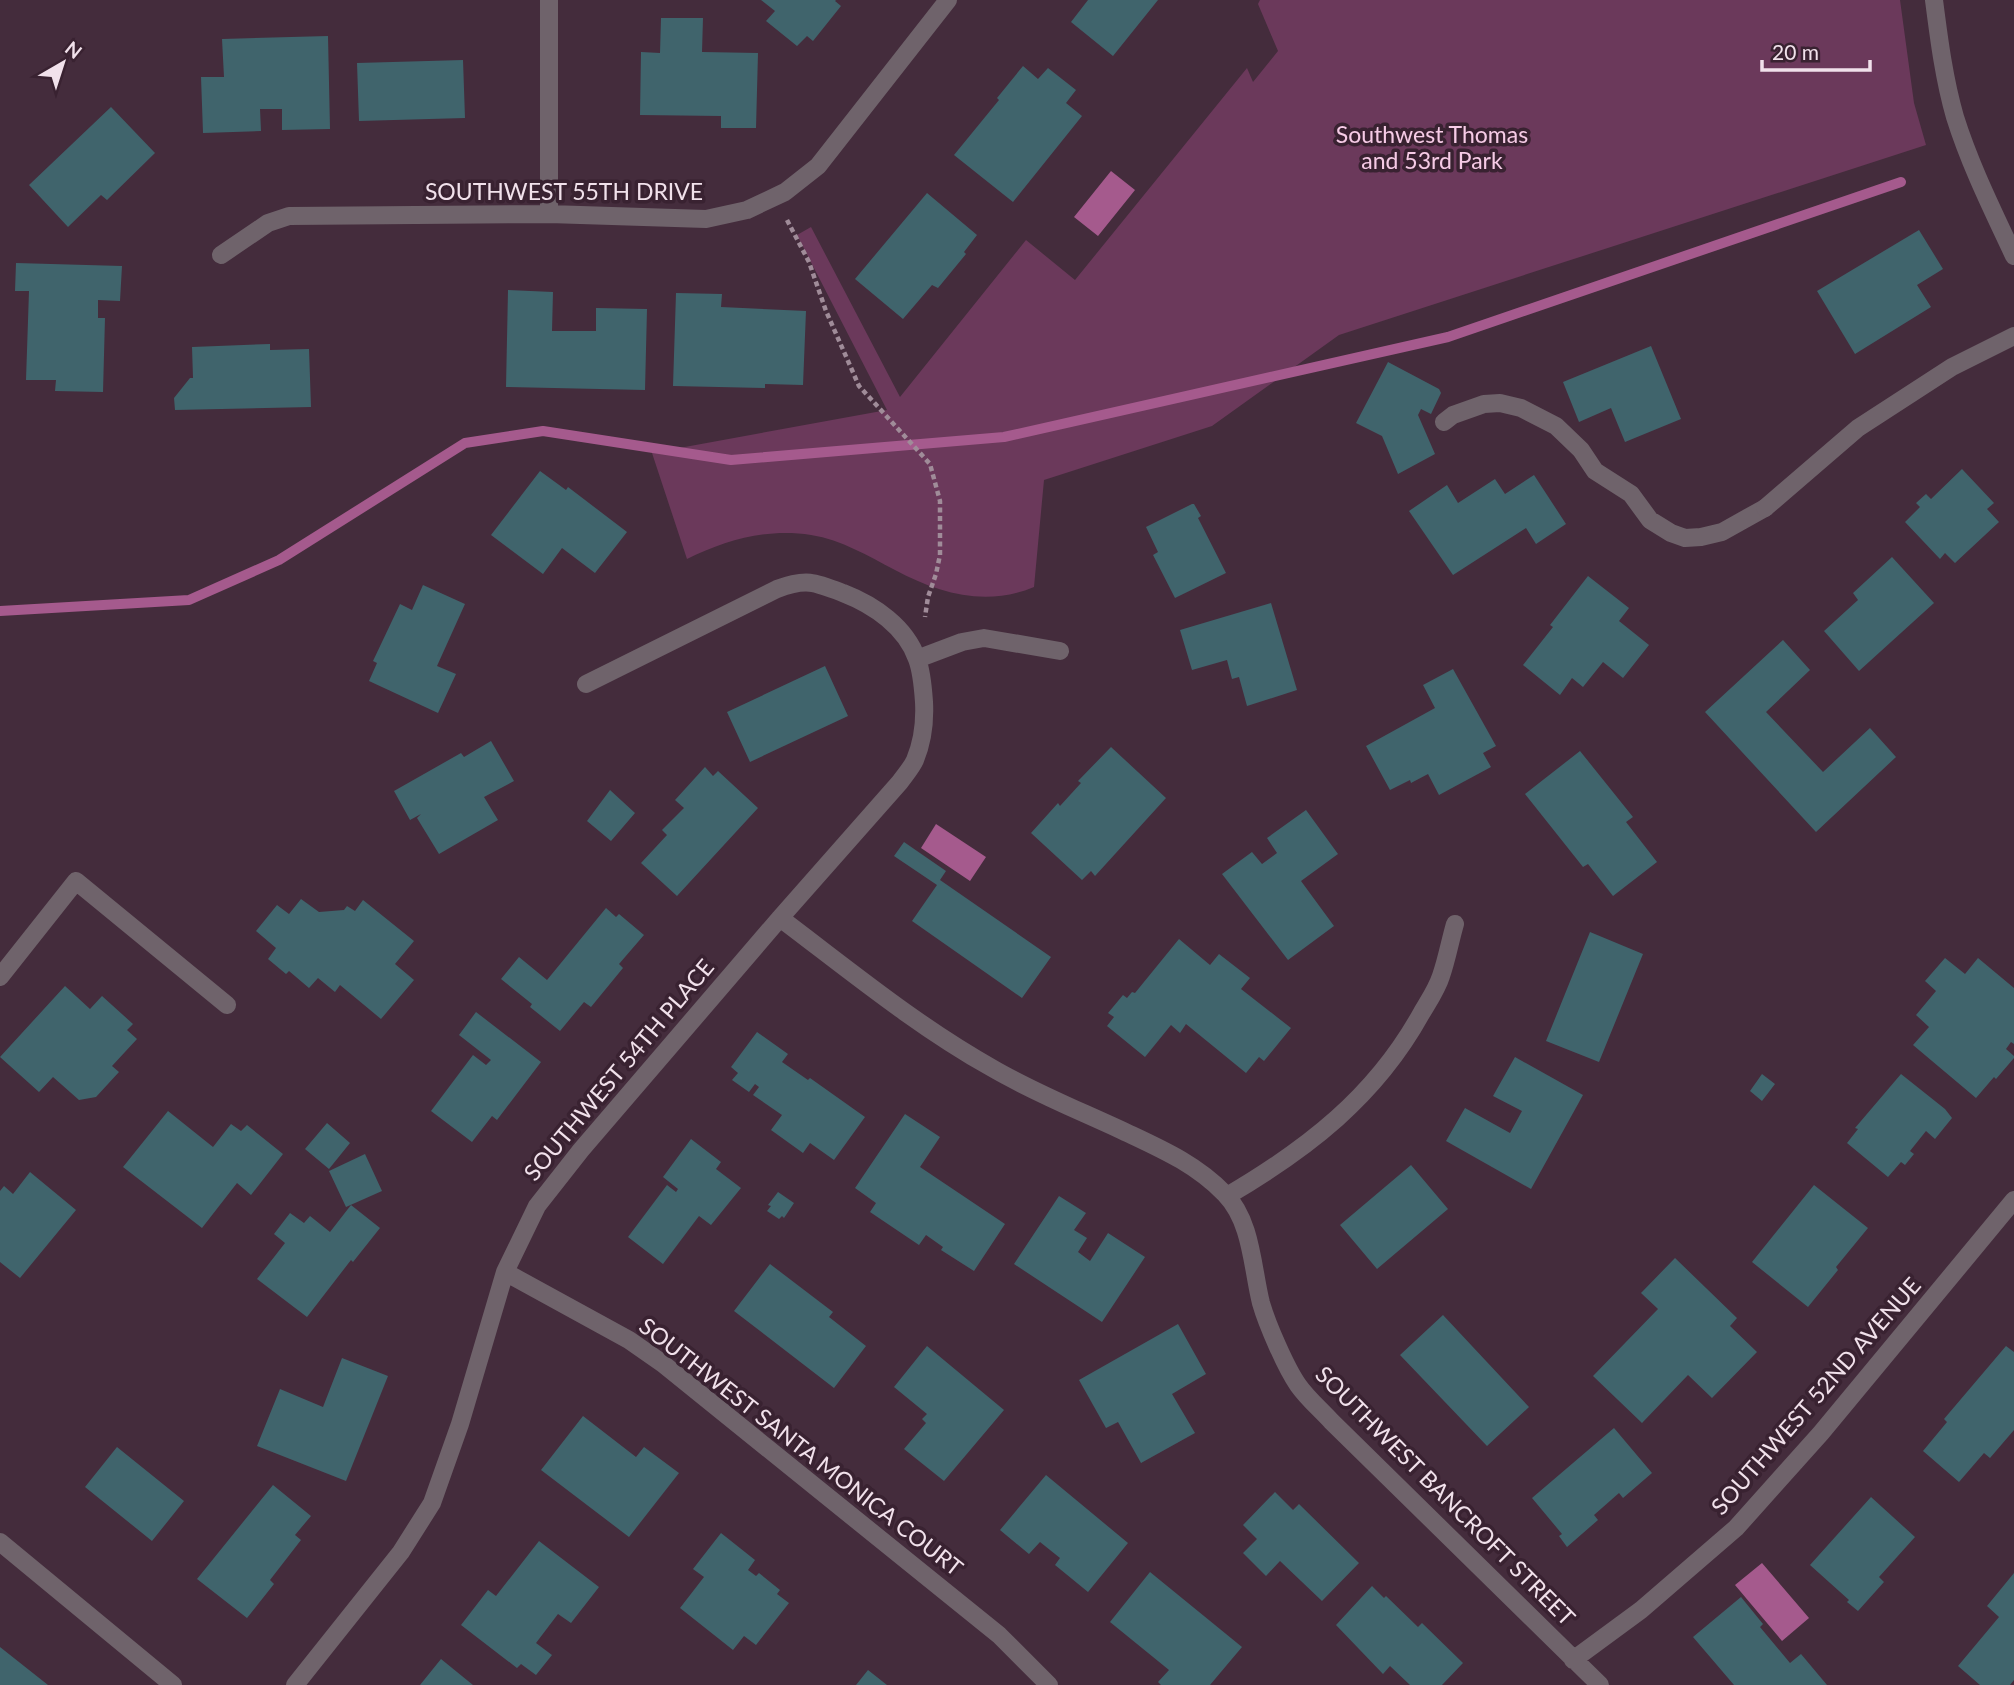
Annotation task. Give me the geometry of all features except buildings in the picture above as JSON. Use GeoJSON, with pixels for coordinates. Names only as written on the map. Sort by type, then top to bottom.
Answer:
{"type":"FeatureCollection","features":[{"type":"Feature","properties":{"kind":"street"},"geometry":{"type":"LineString","coordinates":[[549,0],[549,214]]}},
{"type":"Feature","properties":{"kind":"street","name":"SOUTHWEST 55TH DRIVE"},"geometry":{"type":"LineString","coordinates":[[221,255],[268,223],[289,216],[549,214],[706,219],[747,210],[774,198],[818,166],[948,0]]}},
{"type":"Feature","properties":{"kind":"street"},"geometry":{"type":"LineString","coordinates":[[1934,0],[1944,71],[1955,117],[1971,162],[2014,256]]}},
{"type":"Feature","properties":{"kind":"street"},"geometry":{"type":"LineString","coordinates":[[1444,422],[1453,415],[1484,404],[1500,402],[1521,408],[1556,426],[1581,450],[1595,471],[1631,494],[1650,520],[1685,538],[1701,537],[1722,532],[1765,508],[1858,428],[1952,367],[2014,336]]}},
{"type":"Feature","properties":{"kind":"street","name":"SOUTHWEST 54TH PLACE"},"geometry":{"type":"LineString","coordinates":[[295,1685],[401,1552],[432,1503],[460,1424],[505,1272],[537,1206],[780,918],[901,782],[914,762],[922,739],[923,691],[917,659],[902,634],[886,616],[857,598],[813,582],[795,582],[777,589],[586,684]]}},
{"type":"Feature","properties":{"kind":"street"},"geometry":{"type":"LineString","coordinates":[[917,659],[962,642],[984,638],[1060,651]]}},
{"type":"Feature","properties":{"kind":"street"},"geometry":{"type":"LineString","coordinates":[[0,977],[76,881],[227,1005]]}},
{"type":"Feature","properties":{"kind":"street","name":"SOUTHWEST BANCROFT STREET"},"geometry":{"type":"LineString","coordinates":[[780,918],[958,1049],[1024,1086],[1180,1158],[1227,1196],[1240,1218],[1251,1248],[1262,1304],[1277,1344],[1298,1385],[1600,1685]]}},
{"type":"Feature","properties":{"kind":"street"},"geometry":{"type":"LineString","coordinates":[[1227,1196],[1308,1143],[1360,1098],[1413,1030],[1435,990],[1455,924]]}},
{"type":"Feature","properties":{"kind":"street","name":"SOUTHWEST 52ND AVENUE"},"geometry":{"type":"LineString","coordinates":[[1573,1660],[1641,1610],[1736,1528],[1821,1433],[2014,1200]]}},
{"type":"Feature","properties":{"kind":"street","name":"SOUTHWEST SANTA MONICA COURT"},"geometry":{"type":"LineString","coordinates":[[505,1272],[618,1334],[662,1363],[999,1635],[1049,1685]]}},
{"type":"Feature","properties":{"kind":"street"},"geometry":{"type":"LineString","coordinates":[[0,1542],[164,1682]]}},
{"type":"Feature","properties":{"kind":"path"},"geometry":{"type":"LineString","coordinates":[[774,198],[800,243],[859,386],[930,464],[940,501],[940,555],[928,597],[917,659]]}},
{"type":"Feature","properties":{"kind":"green space","name":"Southwest Thomas and 53rd Park"},"geometry":{"type":"Polygon","coordinates":[[[1260,0],[1900,0],[1914,103],[1926,145],[1339,335],[1212,426],[1044,480],[1034,587],[998,596],[963,595],[929,586],[844,545],[822,537],[795,533],[747,537],[687,559],[652,453],[887,410],[797,235],[811,227],[900,397],[1026,240],[1075,280],[1247,68],[1253,82],[1278,51],[1258,4],[1260,0]]]}},
{"type":"Feature","properties":{"kind":"shaded area"},"geometry":{"type":"Polygon","coordinates":[[[1111,171],[1135,190],[1098,236],[1074,217],[1111,171]]]}},
{"type":"Feature","properties":{"kind":"shaded area"},"geometry":{"type":"Polygon","coordinates":[[[936,824],[986,857],[970,881],[921,848],[936,824]]]}},
{"type":"Feature","properties":{"kind":"shaded area"},"geometry":{"type":"Polygon","coordinates":[[[1762,1563],[1809,1618],[1782,1641],[1735,1585],[1762,1563]]]}},
{"type":"Feature","properties":{"kind":"waterway"},"geometry":{"type":"LineString","coordinates":[[0,611],[189,600],[279,560],[465,443],[543,431],[731,460],[1004,437],[1448,337],[1901,182]]}}]}
